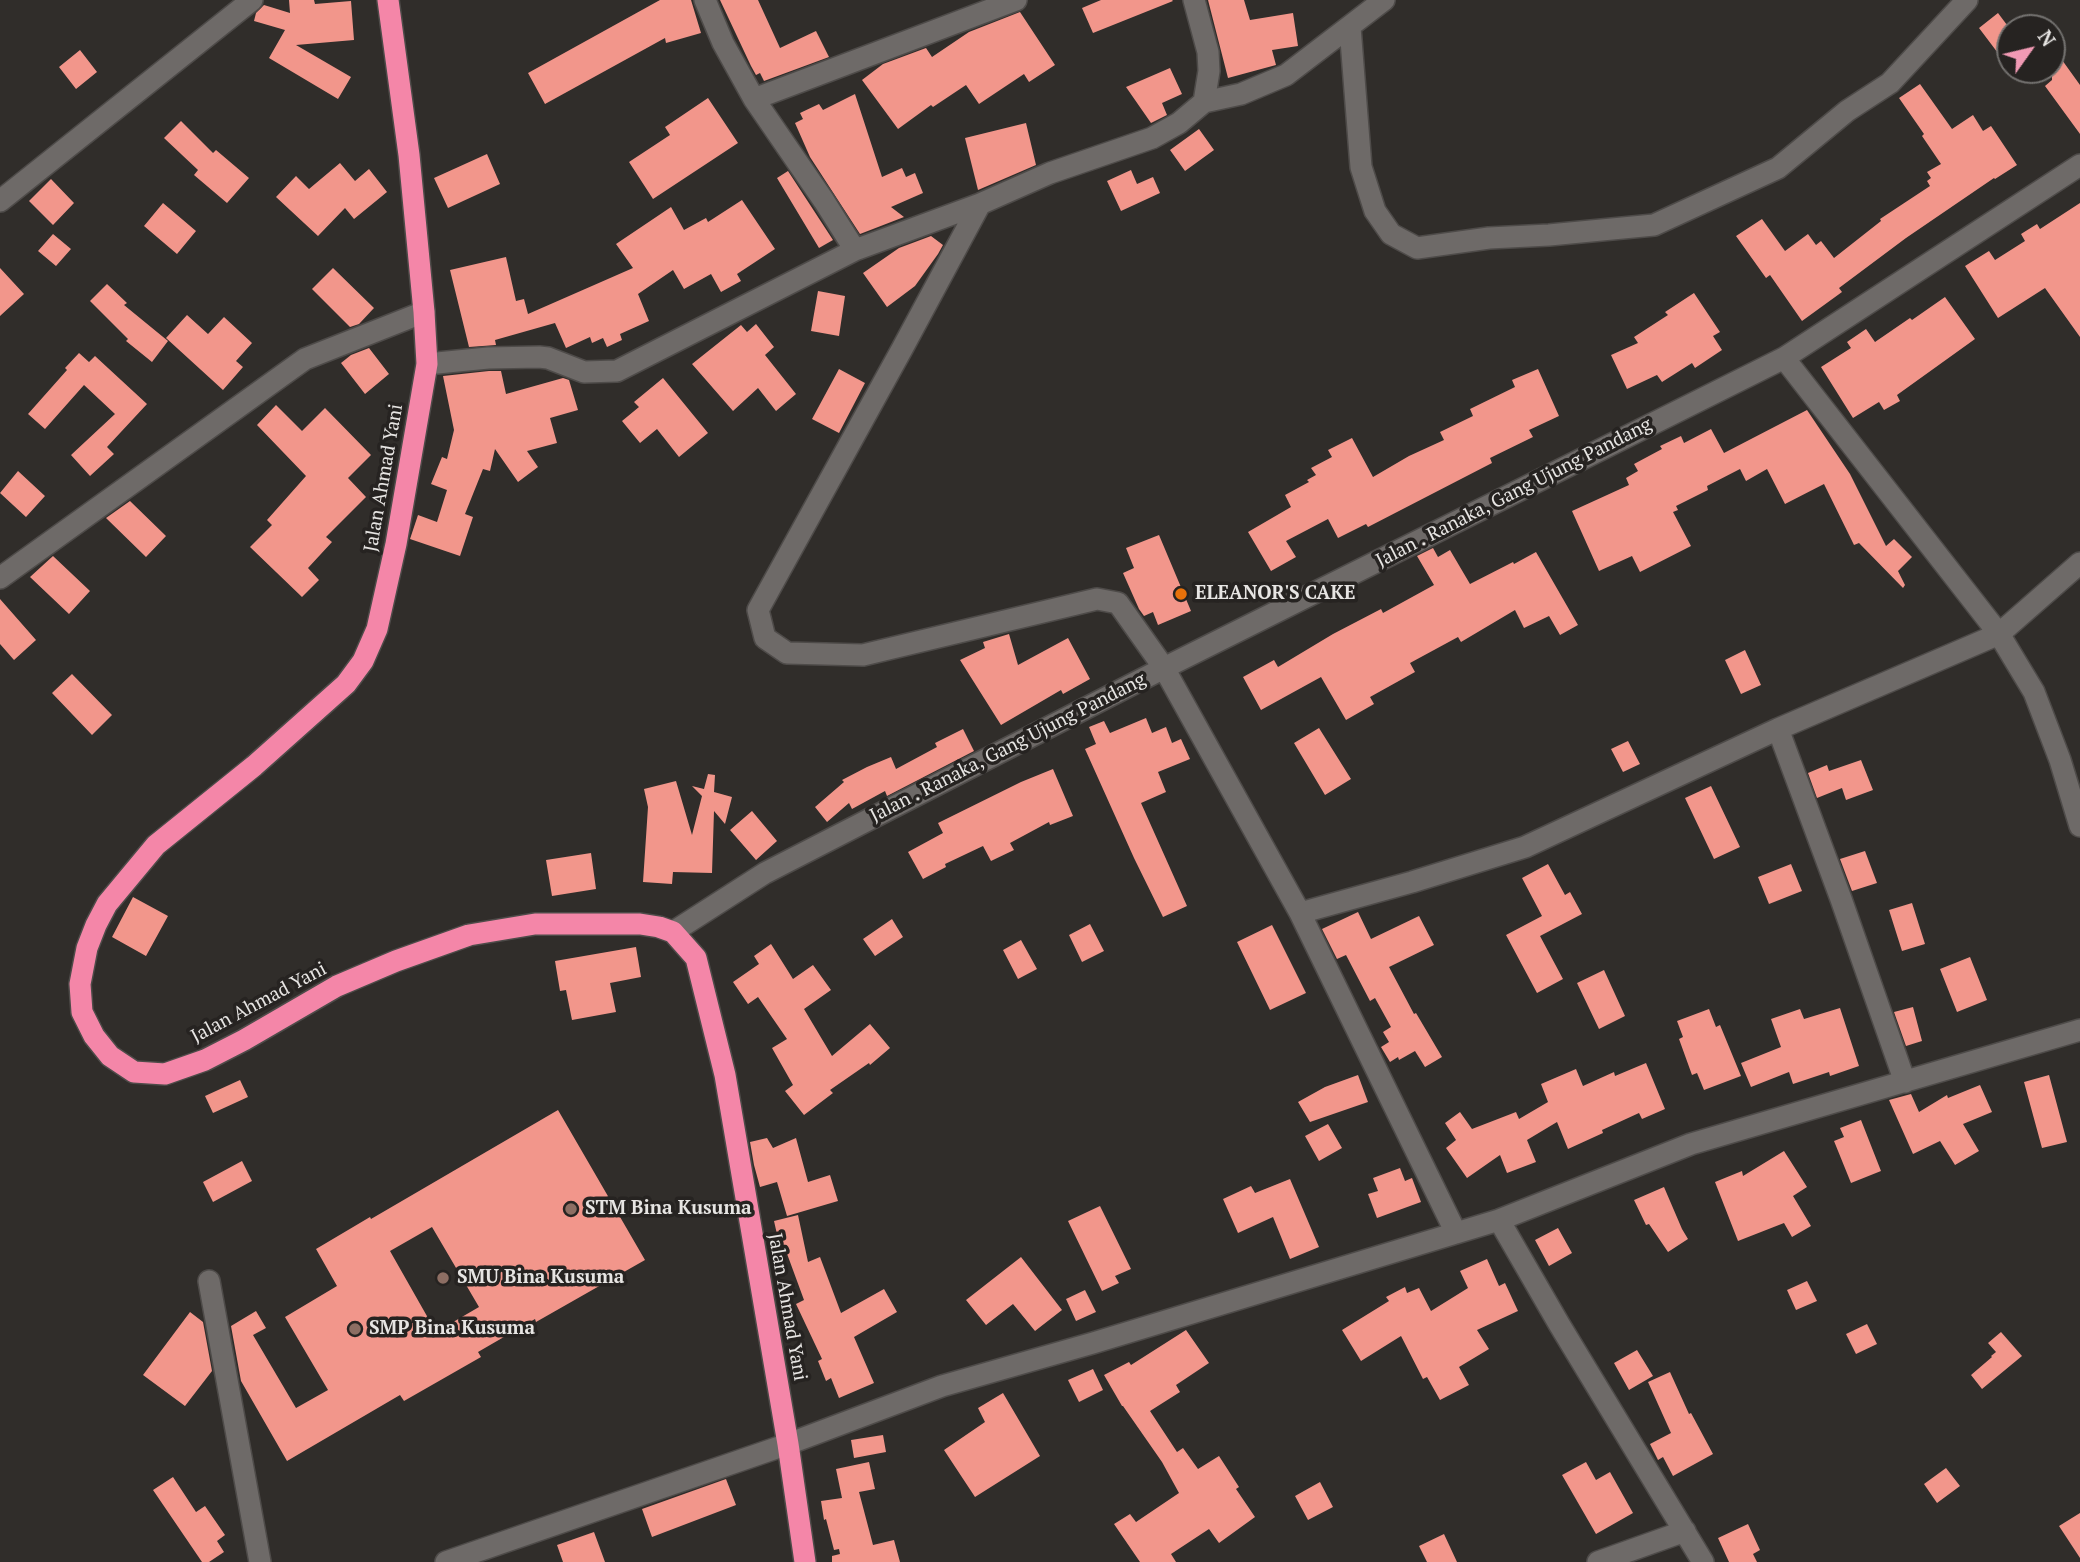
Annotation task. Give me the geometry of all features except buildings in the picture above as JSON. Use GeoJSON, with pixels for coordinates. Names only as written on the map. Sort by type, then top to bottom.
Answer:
{"type":"FeatureCollection","features":[{"type":"Feature","properties":{"kind":"highway","name":"Jalan Ahmad Yani"},"geometry":{"type":"LineString","coordinates":[[388,0],[409,155],[427,364],[389,581],[377,629],[363,661],[346,684],[254,766],[156,845],[107,904],[88,948],[80,984],[82,1012],[94,1036],[110,1056],[134,1072],[165,1074],[205,1060],[337,986],[469,935],[535,924],[640,924],[673,932],[696,958],[722,1062],[788,1444],[805,1562]]}},
{"type":"Feature","properties":{"kind":"street"},"geometry":{"type":"LineString","coordinates":[[0,201],[252,0]]}},
{"type":"Feature","properties":{"kind":"street"},"geometry":{"type":"LineString","coordinates":[[705,0],[723,43],[754,99],[855,250]]}},
{"type":"Feature","properties":{"kind":"street"},"geometry":{"type":"LineString","coordinates":[[754,99],[1016,0]]}},
{"type":"Feature","properties":{"kind":"street"},"geometry":{"type":"LineString","coordinates":[[1194,0],[1208,52],[1209,71],[1204,102]]}},
{"type":"Feature","properties":{"kind":"street"},"geometry":{"type":"LineString","coordinates":[[427,364],[488,358],[539,357],[584,372],[617,371],[855,250],[981,204],[1050,173],[1152,138],[1179,123],[1204,102],[1241,94],[1286,75],[1384,0]]}},
{"type":"Feature","properties":{"kind":"street"},"geometry":{"type":"LineString","coordinates":[[1350,27],[1361,167],[1375,211],[1391,234],[1417,248],[1489,238],[1654,225],[1778,168],[1847,111],[1890,83],[1967,0]]}},
{"type":"Feature","properties":{"kind":"street","name":"Jalan . Ranaka, Gang Ujung Pandang"},"geometry":{"type":"LineString","coordinates":[[673,932],[765,873],[1164,668],[1784,358],[2080,165]]}},
{"type":"Feature","properties":{"kind":"street"},"geometry":{"type":"LineString","coordinates":[[981,204],[758,610],[765,638],[787,653],[863,655],[1097,599],[1118,603],[1164,668],[1300,913],[1456,1233]]}},
{"type":"Feature","properties":{"kind":"street"},"geometry":{"type":"LineString","coordinates":[[0,578],[305,359],[424,313]]}},
{"type":"Feature","properties":{"kind":"street"},"geometry":{"type":"LineString","coordinates":[[1784,358],[1999,634],[2034,692],[2060,760],[2080,826]]}},
{"type":"Feature","properties":{"kind":"street"},"geometry":{"type":"LineString","coordinates":[[1300,913],[1525,847],[1778,729],[1999,634],[2080,563]]}},
{"type":"Feature","properties":{"kind":"street"},"geometry":{"type":"LineString","coordinates":[[1778,729],[1905,1082]]}},
{"type":"Feature","properties":{"kind":"street"},"geometry":{"type":"LineString","coordinates":[[446,1562],[788,1444],[942,1386],[1499,1220],[1691,1144],[2080,1030]]}},
{"type":"Feature","properties":{"kind":"street"},"geometry":{"type":"LineString","coordinates":[[1499,1220],[1703,1562]]}},
{"type":"Feature","properties":{"kind":"street"},"geometry":{"type":"LineString","coordinates":[[209,1281],[260,1562]]}},
{"type":"Feature","properties":{"kind":"street"},"geometry":{"type":"LineString","coordinates":[[1598,1562],[1685,1531]]}},
{"type":"Feature","properties":{"kind":"place","name":"ELEANOR'S CAKE"},"geometry":{"type":"Point","coordinates":[1181,594]}},
{"type":"Feature","properties":{"kind":"place","name":"STM Bina Kusuma"},"geometry":{"type":"Point","coordinates":[571,1209]}},
{"type":"Feature","properties":{"kind":"place","name":"SMU Bina Kusuma"},"geometry":{"type":"Point","coordinates":[443,1278]}},
{"type":"Feature","properties":{"kind":"place","name":"SMP Bina Kusuma"},"geometry":{"type":"Point","coordinates":[355,1329]}}]}
